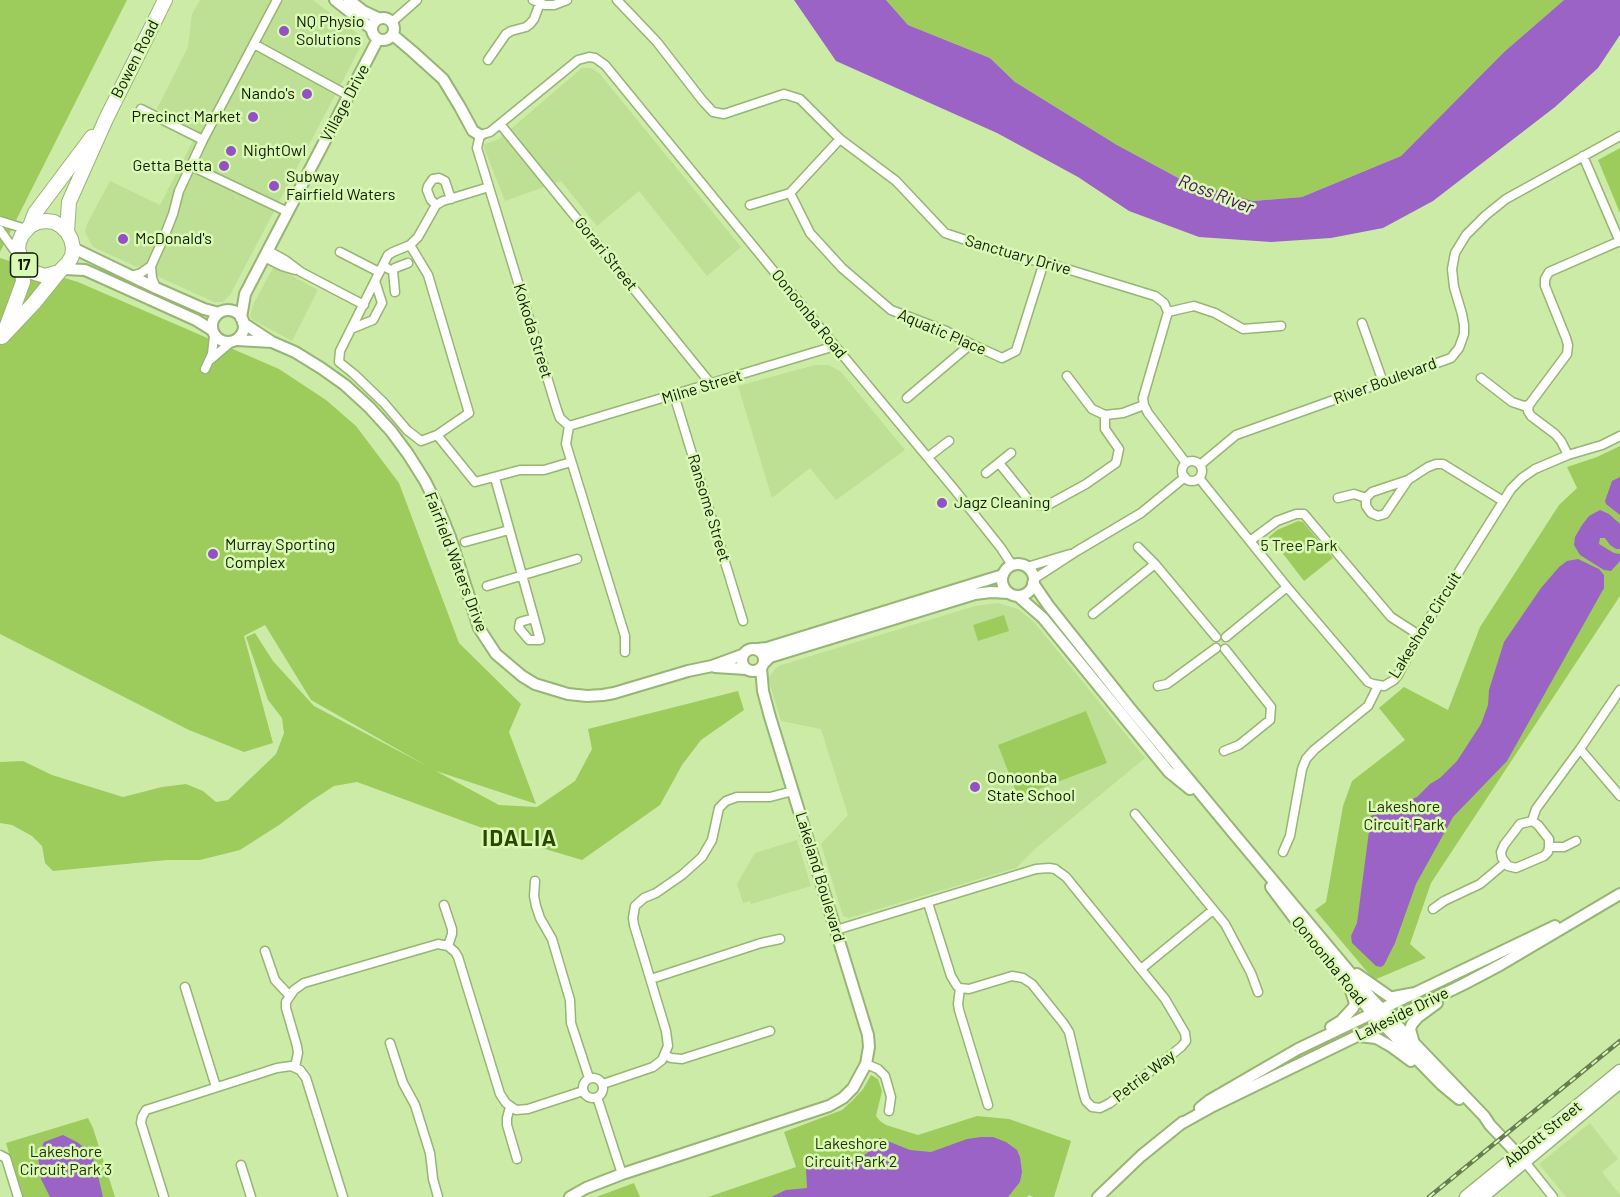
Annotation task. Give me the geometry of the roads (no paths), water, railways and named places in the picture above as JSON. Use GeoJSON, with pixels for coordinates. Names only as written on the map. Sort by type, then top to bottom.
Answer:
{"type":"FeatureCollection","features":[{"type":"Feature","properties":{"kind":"main road","name":"Bowen Road"},"geometry":{"type":"LineString","coordinates":[[1,339],[72,256],[71,239],[67,232],[69,202],[106,119],[165,0]]}},
{"type":"Feature","properties":{"kind":"main road","name":"Bowen Road"},"geometry":{"type":"LineString","coordinates":[[1,339],[23,282],[19,242],[35,213],[106,119]]}},
{"type":"Feature","properties":{"kind":"main road"},"geometry":{"type":"LineString","coordinates":[[28,227],[38,222],[54,222],[67,232]]}},
{"type":"Feature","properties":{"kind":"main road","name":"17"},"geometry":{"type":"LineString","coordinates":[[20,259],[38,275],[52,275],[61,271]]}},
{"type":"Feature","properties":{"kind":"main road","name":"Abbott Street"},"geometry":{"type":"LineString","coordinates":[[1482,1197],[1521,1158],[1620,1071]]}},
{"type":"Feature","properties":{"kind":"main road","name":"Abbott Street"},"geometry":{"type":"LineString","coordinates":[[1466,1197],[1620,1082]]}},
{"type":"Feature","properties":{"kind":"street"},"geometry":{"type":"LineString","coordinates":[[156,288],[151,266],[170,222],[179,191],[203,140],[277,0]]}},
{"type":"Feature","properties":{"kind":"street"},"geometry":{"type":"LineString","coordinates":[[335,0],[372,29],[378,39],[386,40],[393,36],[395,29],[386,17],[378,18],[349,0]]}},
{"type":"Feature","properties":{"kind":"street"},"geometry":{"type":"LineString","coordinates":[[392,22],[417,0]]}},
{"type":"Feature","properties":{"kind":"street"},"geometry":{"type":"LineString","coordinates":[[488,60],[506,34],[531,24],[537,2],[554,5],[567,0]]}},
{"type":"Feature","properties":{"kind":"street","name":"Sanctuary Drive"},"geometry":{"type":"LineString","coordinates":[[617,0],[657,42],[713,112],[724,114],[784,94],[800,99],[840,139],[896,181],[945,233],[1019,258],[1044,262],[1155,296],[1164,303],[1167,312]]}},
{"type":"Feature","properties":{"kind":"street"},"geometry":{"type":"LineString","coordinates":[[372,29],[378,18]]}},
{"type":"Feature","properties":{"kind":"street"},"geometry":{"type":"LineString","coordinates":[[393,36],[443,79],[473,132],[480,135],[490,132],[500,124]]}},
{"type":"Feature","properties":{"kind":"street","name":"Village Drive"},"geometry":{"type":"LineString","coordinates":[[242,320],[245,294],[378,39]]}},
{"type":"Feature","properties":{"kind":"street"},"geometry":{"type":"LineString","coordinates":[[254,44],[349,96]]}},
{"type":"Feature","properties":{"kind":"street","name":"Oonoonba Road"},"geometry":{"type":"LineString","coordinates":[[500,124],[578,60],[595,58],[605,65],[928,458],[1001,548],[1012,565]]}},
{"type":"Feature","properties":{"kind":"street"},"geometry":{"type":"LineString","coordinates":[[141,109],[203,140]]}},
{"type":"Feature","properties":{"kind":"street","name":"Gorari Street"},"geometry":{"type":"LineString","coordinates":[[500,124],[711,384]]}},
{"type":"Feature","properties":{"kind":"street","name":"Kokoda Street"},"geometry":{"type":"LineString","coordinates":[[480,135],[477,148],[557,410],[560,418],[569,426]]}},
{"type":"Feature","properties":{"kind":"street","name":"River Boulevard"},"geometry":{"type":"LineString","coordinates":[[1200,465],[1236,435],[1450,358],[1459,348],[1464,334],[1452,269],[1455,253],[1466,235],[1506,199],[1620,136]]}},
{"type":"Feature","properties":{"kind":"street"},"geometry":{"type":"LineString","coordinates":[[750,206],[790,193],[840,139]]}},
{"type":"Feature","properties":{"kind":"street"},"geometry":{"type":"LineString","coordinates":[[1568,455],[1555,434],[1529,414],[1529,405],[1567,354],[1566,338],[1545,286],[1546,276],[1549,272],[1620,242],[1584,156]]}},
{"type":"Feature","properties":{"kind":"street"},"geometry":{"type":"LineString","coordinates":[[191,166],[288,212]]}},
{"type":"Feature","properties":{"kind":"street"},"geometry":{"type":"LineString","coordinates":[[436,205],[427,190],[433,179],[440,178],[445,181],[451,199]]}},
{"type":"Feature","properties":{"kind":"street"},"geometry":{"type":"LineString","coordinates":[[410,245],[428,275],[469,413],[437,435],[421,441],[339,362],[340,351],[388,255],[410,245],[418,237],[436,205],[489,187]]}},
{"type":"Feature","properties":{"kind":"street","name":"Aquatic Place"},"geometry":{"type":"LineString","coordinates":[[790,193],[810,232],[842,268],[891,310],[946,331],[1002,358],[1016,351],[1044,262]]}},
{"type":"Feature","properties":{"kind":"street"},"geometry":{"type":"LineString","coordinates":[[0,221],[28,227]]}},
{"type":"Feature","properties":{"kind":"street"},"geometry":{"type":"LineString","coordinates":[[0,230],[20,259]]}},
{"type":"Feature","properties":{"kind":"street"},"geometry":{"type":"LineString","coordinates":[[72,248],[204,309],[233,311],[242,320],[243,332],[208,365],[212,354],[213,320],[223,311]]}},
{"type":"Feature","properties":{"kind":"street"},"geometry":{"type":"LineString","coordinates":[[340,252],[381,269],[393,271]]}},
{"type":"Feature","properties":{"kind":"street"},"geometry":{"type":"LineString","coordinates":[[266,254],[282,266],[301,272],[363,305]]}},
{"type":"Feature","properties":{"kind":"street"},"geometry":{"type":"LineString","coordinates":[[393,271],[408,263]]}},
{"type":"Feature","properties":{"kind":"street"},"geometry":{"type":"LineString","coordinates":[[131,276],[151,266]]}},
{"type":"Feature","properties":{"kind":"street"},"geometry":{"type":"LineString","coordinates":[[61,271],[85,270],[196,320],[222,341],[234,341]]}},
{"type":"Feature","properties":{"kind":"street"},"geometry":{"type":"LineString","coordinates":[[393,271],[395,292]]}},
{"type":"Feature","properties":{"kind":"street"},"geometry":{"type":"LineString","coordinates":[[351,329],[373,320],[382,303],[375,281]]}},
{"type":"Feature","properties":{"kind":"street","name":"Village Drive"},"geometry":{"type":"LineString","coordinates":[[223,311],[245,294]]}},
{"type":"Feature","properties":{"kind":"street"},"geometry":{"type":"LineString","coordinates":[[1186,463],[1148,413],[1143,398],[1167,312],[1194,306],[1215,313],[1243,329],[1281,326]]}},
{"type":"Feature","properties":{"kind":"street","name":"Fairfield Waters Drive"},"geometry":{"type":"LineString","coordinates":[[242,320],[272,342],[304,357],[345,386],[391,431],[425,481],[437,505],[450,537],[479,628],[496,654],[510,668],[535,684],[568,694],[587,696],[614,693],[712,666],[742,655],[750,649],[757,649]]}},
{"type":"Feature","properties":{"kind":"street"},"geometry":{"type":"LineString","coordinates":[[1362,323],[1383,382]]}},
{"type":"Feature","properties":{"kind":"street","name":"Fairfield Waters Drive"},"geometry":{"type":"LineString","coordinates":[[234,341],[272,342]]}},
{"type":"Feature","properties":{"kind":"street"},"geometry":{"type":"LineString","coordinates":[[907,398],[970,344]]}},
{"type":"Feature","properties":{"kind":"street","name":"Milne Street"},"geometry":{"type":"LineString","coordinates":[[569,426],[835,346]]}},
{"type":"Feature","properties":{"kind":"street"},"geometry":{"type":"LineString","coordinates":[[1067,376],[1092,409],[1105,415],[1123,413],[1144,405]]}},
{"type":"Feature","properties":{"kind":"street"},"geometry":{"type":"LineString","coordinates":[[1481,378],[1512,402],[1524,406],[1529,405]]}},
{"type":"Feature","properties":{"kind":"street","name":"Ransome Street"},"geometry":{"type":"LineString","coordinates":[[674,395],[743,621]]}},
{"type":"Feature","properties":{"kind":"street"},"geometry":{"type":"LineString","coordinates":[[999,463],[1032,504],[1046,506],[1086,484],[1116,463],[1119,449],[1105,429],[1105,415]]}},
{"type":"Feature","properties":{"kind":"street"},"geometry":{"type":"LineString","coordinates":[[569,426],[565,440],[625,636],[625,652]]}},
{"type":"Feature","properties":{"kind":"street"},"geometry":{"type":"LineString","coordinates":[[437,435],[475,482],[520,470],[544,470],[571,462]]}},
{"type":"Feature","properties":{"kind":"street","name":"Lakeshore Circuit"},"geometry":{"type":"LineString","coordinates":[[1199,478],[1368,682],[1384,686],[1394,680],[1419,635],[1503,501],[1522,478],[1535,469],[1568,455],[1602,446],[1620,436]]}},
{"type":"Feature","properties":{"kind":"street"},"geometry":{"type":"LineString","coordinates":[[928,458],[949,441]]}},
{"type":"Feature","properties":{"kind":"street"},"geometry":{"type":"LineString","coordinates":[[986,473],[1011,453]]}},
{"type":"Feature","properties":{"kind":"street"},"geometry":{"type":"LineString","coordinates":[[1195,462],[1200,465],[1202,473],[1199,478],[1190,481],[1185,477],[1183,468],[1186,463],[1195,462]]}},
{"type":"Feature","properties":{"kind":"street"},"geometry":{"type":"LineString","coordinates":[[1408,480],[1385,514],[1378,516],[1371,513],[1366,506],[1366,498],[1372,492],[1408,480],[1436,464],[1443,464],[1503,501]]}},
{"type":"Feature","properties":{"kind":"street"},"geometry":{"type":"LineString","coordinates":[[1034,581],[1030,570],[1022,565],[1008,567],[1003,575],[1003,585],[1014,594],[1028,592],[1034,581],[1077,551],[1141,513],[1185,477]]}},
{"type":"Feature","properties":{"kind":"street"},"geometry":{"type":"LineString","coordinates":[[495,478],[534,618]]}},
{"type":"Feature","properties":{"kind":"street"},"geometry":{"type":"LineString","coordinates":[[1338,498],[1354,494],[1366,498]]}},
{"type":"Feature","properties":{"kind":"street"},"geometry":{"type":"LineString","coordinates":[[1250,541],[1277,521],[1296,514],[1304,514],[1391,617],[1419,635]]}},
{"type":"Feature","properties":{"kind":"street"},"geometry":{"type":"LineString","coordinates":[[465,542],[509,530]]}},
{"type":"Feature","properties":{"kind":"street"},"geometry":{"type":"LineString","coordinates":[[1138,548],[1155,564],[1216,637]]}},
{"type":"Feature","properties":{"kind":"street"},"geometry":{"type":"LineString","coordinates":[[1027,567],[1077,551]]}},
{"type":"Feature","properties":{"kind":"street"},"geometry":{"type":"LineString","coordinates":[[488,586],[577,560]]}},
{"type":"Feature","properties":{"kind":"street"},"geometry":{"type":"LineString","coordinates":[[1094,614],[1155,564]]}},
{"type":"Feature","properties":{"kind":"street"},"geometry":{"type":"LineString","coordinates":[[757,649],[767,648],[1003,575]]}},
{"type":"Feature","properties":{"kind":"street","name":"Oonoonba Road"},"geometry":{"type":"LineString","coordinates":[[1034,581],[1048,605],[1209,805],[1330,949],[1377,1011]]}},
{"type":"Feature","properties":{"kind":"street"},"geometry":{"type":"LineString","coordinates":[[1226,638],[1287,587]]}},
{"type":"Feature","properties":{"kind":"street","name":"Fairfield Waters Drive"},"geometry":{"type":"LineString","coordinates":[[712,666],[755,668],[770,657],[975,594],[991,592],[1014,594]]}},
{"type":"Feature","properties":{"kind":"street","name":"Oonoonba Road"},"geometry":{"type":"LineString","coordinates":[[1014,594],[1043,618],[1169,772],[1209,805]]}},
{"type":"Feature","properties":{"kind":"street"},"geometry":{"type":"LineString","coordinates":[[1158,687],[1167,684],[1228,645],[1226,638],[1220,635],[1216,637]]}},
{"type":"Feature","properties":{"kind":"street"},"geometry":{"type":"LineString","coordinates":[[1216,637],[1214,644],[1271,707],[1270,720],[1239,745],[1224,751]]}},
{"type":"Feature","properties":{"kind":"street"},"geometry":{"type":"LineString","coordinates":[[742,655],[742,663],[755,668],[762,653],[757,649]]}},
{"type":"Feature","properties":{"kind":"street","name":"Lakeland Boulevard"},"geometry":{"type":"LineString","coordinates":[[570,1197],[622,1174],[829,1106],[854,1088],[866,1064],[869,1047],[868,1035],[755,668]]}},
{"type":"Feature","properties":{"kind":"street"},"geometry":{"type":"LineString","coordinates":[[1283,852],[1290,836],[1302,769],[1306,759],[1368,706],[1378,686]]}},
{"type":"Feature","properties":{"kind":"street"},"geometry":{"type":"LineString","coordinates":[[1532,821],[1536,809],[1620,690]]}},
{"type":"Feature","properties":{"kind":"street"},"geometry":{"type":"LineString","coordinates":[[1580,749],[1620,796]]}},
{"type":"Feature","properties":{"kind":"street"},"geometry":{"type":"LineString","coordinates":[[603,1084],[654,1067],[665,1055],[668,1040],[633,918],[635,906],[682,875],[702,857],[712,840],[719,808],[726,801],[737,797],[770,797],[793,791]]}},
{"type":"Feature","properties":{"kind":"street"},"geometry":{"type":"LineString","coordinates":[[1135,814],[1230,931],[1258,992]]}},
{"type":"Feature","properties":{"kind":"street"},"geometry":{"type":"LineString","coordinates":[[1532,821],[1549,839],[1548,852],[1516,868],[1508,866],[1502,858],[1501,852],[1504,845],[1520,824],[1532,821]]}},
{"type":"Feature","properties":{"kind":"street","name":"Oonoonba Road"},"geometry":{"type":"LineString","coordinates":[[1234,835],[1270,887],[1347,983],[1377,1011],[1442,1085],[1481,1120],[1490,1125]]}},
{"type":"Feature","properties":{"kind":"street"},"geometry":{"type":"LineString","coordinates":[[1549,847],[1563,847],[1576,841]]}},
{"type":"Feature","properties":{"kind":"street"},"geometry":{"type":"LineString","coordinates":[[1433,909],[1480,884],[1504,863]]}},
{"type":"Feature","properties":{"kind":"street","name":"Petrie Way"},"geometry":{"type":"LineString","coordinates":[[836,930],[1036,869],[1056,869],[1066,877],[1171,1007],[1187,1039],[1181,1047],[1110,1102],[1100,1108],[1092,1107],[1086,1101],[1068,1032],[1032,984],[1023,978],[1012,976],[972,988],[960,988]]}},
{"type":"Feature","properties":{"kind":"street"},"geometry":{"type":"LineString","coordinates":[[535,881],[536,906],[552,939],[570,1000],[572,1023],[589,1078]]}},
{"type":"Feature","properties":{"kind":"street","name":"Lakeside Drive"},"geometry":{"type":"LineString","coordinates":[[1179,1125],[1213,1106],[1464,984],[1620,894]]}},
{"type":"Feature","properties":{"kind":"street","name":"Lakeside Drive"},"geometry":{"type":"LineString","coordinates":[[1098,1197],[1141,1156],[1210,1100],[1298,1049],[1620,894]]}},
{"type":"Feature","properties":{"kind":"street"},"geometry":{"type":"LineString","coordinates":[[928,903],[951,976],[960,988],[959,1010],[988,1105]]}},
{"type":"Feature","properties":{"kind":"street"},"geometry":{"type":"LineString","coordinates":[[444,904],[452,928],[448,946]]}},
{"type":"Feature","properties":{"kind":"street"},"geometry":{"type":"LineString","coordinates":[[1141,969],[1213,910]]}},
{"type":"Feature","properties":{"kind":"street"},"geometry":{"type":"LineString","coordinates":[[651,980],[761,943],[780,939]]}},
{"type":"Feature","properties":{"kind":"street"},"geometry":{"type":"LineString","coordinates":[[295,1067],[298,1053],[286,1008],[286,1002],[294,990],[304,983],[438,944],[448,946],[456,952],[502,1099],[516,1110],[528,1109],[583,1090]]}},
{"type":"Feature","properties":{"kind":"street","name":"Lakeside Drive"},"geometry":{"type":"LineString","coordinates":[[1330,949],[1358,975],[1390,997],[1414,993]]}},
{"type":"Feature","properties":{"kind":"street"},"geometry":{"type":"LineString","coordinates":[[266,951],[274,980],[289,996]]}},
{"type":"Feature","properties":{"kind":"street"},"geometry":{"type":"LineString","coordinates":[[1298,1049],[1341,1021],[1353,1008],[1354,998],[1347,983]]}},
{"type":"Feature","properties":{"kind":"street"},"geometry":{"type":"LineString","coordinates":[[1415,1045],[1410,1034],[1412,1024],[1418,1017],[1464,984]]}},
{"type":"Feature","properties":{"kind":"street"},"geometry":{"type":"LineString","coordinates":[[185,987],[216,1087]]}},
{"type":"Feature","properties":{"kind":"street","name":"Oonoonba Road"},"geometry":{"type":"LineString","coordinates":[[1387,1022],[1415,1045],[1521,1158]]}},
{"type":"Feature","properties":{"kind":"street"},"geometry":{"type":"LineString","coordinates":[[665,1055],[682,1059],[770,1031]]}},
{"type":"Feature","properties":{"kind":"street"},"geometry":{"type":"LineString","coordinates":[[1355,1036],[1376,1038],[1392,1047],[1442,1085]]}},
{"type":"Feature","properties":{"kind":"street"},"geometry":{"type":"LineString","coordinates":[[390,1042],[403,1083],[415,1105],[432,1161],[433,1179],[438,1197]]}},
{"type":"Feature","properties":{"kind":"street"},"geometry":{"type":"LineString","coordinates":[[866,1064],[878,1069],[885,1076],[891,1097],[889,1111]]}},
{"type":"Feature","properties":{"kind":"street"},"geometry":{"type":"LineString","coordinates":[[164,1197],[141,1123],[144,1112],[150,1107],[285,1066],[295,1067],[306,1078],[343,1197]]}},
{"type":"Feature","properties":{"kind":"street"},"geometry":{"type":"LineString","coordinates":[[589,1078],[599,1079],[603,1084],[602,1093],[597,1097],[591,1098],[583,1090],[584,1082],[589,1078]]}},
{"type":"Feature","properties":{"kind":"street"},"geometry":{"type":"LineString","coordinates":[[597,1097],[622,1174]]}},
{"type":"Feature","properties":{"kind":"street"},"geometry":{"type":"LineString","coordinates":[[510,1107],[507,1125],[517,1159]]}},
{"type":"Feature","properties":{"kind":"street"},"geometry":{"type":"LineString","coordinates":[[0,1155],[6,1158],[18,1197]]}},
{"type":"Feature","properties":{"kind":"street"},"geometry":{"type":"LineString","coordinates":[[1521,1158],[1553,1197]]}},
{"type":"Feature","properties":{"kind":"street"},"geometry":{"type":"LineString","coordinates":[[241,1164],[251,1197]]}},
{"type":"Feature","properties":{"kind":"water","name":"Ross River"},"geometry":{"type":"Polygon","coordinates":[[[794,0],[886,0],[908,25],[990,58],[1015,82],[1117,145],[1182,180],[1253,201],[1302,197],[1401,156],[1504,52],[1564,0],[1620,0],[1620,35],[1598,68],[1555,107],[1433,201],[1383,228],[1331,238],[1271,242],[1199,237],[1129,211],[1078,177],[997,133],[836,61],[794,0]]]}},
{"type":"Feature","properties":{"kind":"water"},"geometry":{"type":"Polygon","coordinates":[[[1620,477],[1620,515],[1605,501],[1612,481],[1620,477]]]}},
{"type":"Feature","properties":{"kind":"water"},"geometry":{"type":"Polygon","coordinates":[[[1600,510],[1609,514],[1620,524],[1620,549],[1610,545],[1605,538],[1600,538],[1599,544],[1620,554],[1620,561],[1611,571],[1604,570],[1580,555],[1574,545],[1575,537],[1582,525],[1589,516],[1600,510]]]}},
{"type":"Feature","properties":{"kind":"water"},"geometry":{"type":"Polygon","coordinates":[[[1578,559],[1599,569],[1604,575],[1604,588],[1507,761],[1453,817],[1416,884],[1395,943],[1384,965],[1376,966],[1352,943],[1351,936],[1357,923],[1371,816],[1417,797],[1457,761],[1481,724],[1504,642],[1541,588],[1559,567],[1567,561],[1578,559]]]}},
{"type":"Feature","properties":{"kind":"water"},"geometry":{"type":"Polygon","coordinates":[[[63,1135],[91,1153],[103,1197],[50,1197],[41,1179],[38,1156],[44,1142],[63,1135]]]}},
{"type":"Feature","properties":{"kind":"water"},"geometry":{"type":"Polygon","coordinates":[[[993,1137],[1017,1150],[1022,1172],[1020,1182],[1008,1197],[771,1197],[786,1190],[807,1188],[806,1169],[811,1163],[837,1167],[848,1164],[866,1154],[880,1138],[910,1150],[931,1152],[967,1139],[993,1137]]]}},
{"type":"Feature","properties":{"kind":"railway"},"geometry":{"type":"LineString","coordinates":[[1429,1197],[1620,1041]]}},
{"type":"Feature","properties":{"kind":"place","name":"NQ Physio Solutions"},"geometry":{"type":"Point","coordinates":[284,31]}},
{"type":"Feature","properties":{"kind":"place","name":"Nando's"},"geometry":{"type":"Point","coordinates":[307,94]}},
{"type":"Feature","properties":{"kind":"place","name":"Precinct Market"},"geometry":{"type":"Point","coordinates":[253,117]}},
{"type":"Feature","properties":{"kind":"place","name":"NightOwl"},"geometry":{"type":"Point","coordinates":[231,151]}},
{"type":"Feature","properties":{"kind":"place","name":"Getta Betta"},"geometry":{"type":"Point","coordinates":[224,166]}},
{"type":"Feature","properties":{"kind":"place","name":"Subway Fairfield Waters"},"geometry":{"type":"Point","coordinates":[274,186]}},
{"type":"Feature","properties":{"kind":"place","name":"McDonald's"},"geometry":{"type":"Point","coordinates":[123,239]}},
{"type":"Feature","properties":{"kind":"place","name":"Jagz Cleaning"},"geometry":{"type":"Point","coordinates":[942,503]}},
{"type":"Feature","properties":{"kind":"place","name":"Murray Sporting Complex"},"geometry":{"type":"Point","coordinates":[213,554]}},
{"type":"Feature","properties":{"kind":"place","name":"Oonoonba State School"},"geometry":{"type":"Point","coordinates":[975,787]}},
{"type":"Feature","properties":{"kind":"district","name":"IDALIA"},"geometry":{"type":"Point","coordinates":[520,839]}},
{"type":"Feature","properties":{"kind":"park label","name":"5 Tree Park"},"geometry":{"type":"Point","coordinates":[1299,546]}},
{"type":"Feature","properties":{"kind":"park label","name":"Lakeshore Circuit Park"},"geometry":{"type":"Point","coordinates":[1404,816]}},
{"type":"Feature","properties":{"kind":"park label","name":"Lakeshore Circuit Park 2"},"geometry":{"type":"Point","coordinates":[851,1153]}},
{"type":"Feature","properties":{"kind":"park label","name":"Lakeshore Circuit Park 3"},"geometry":{"type":"Point","coordinates":[66,1161]}}]}
